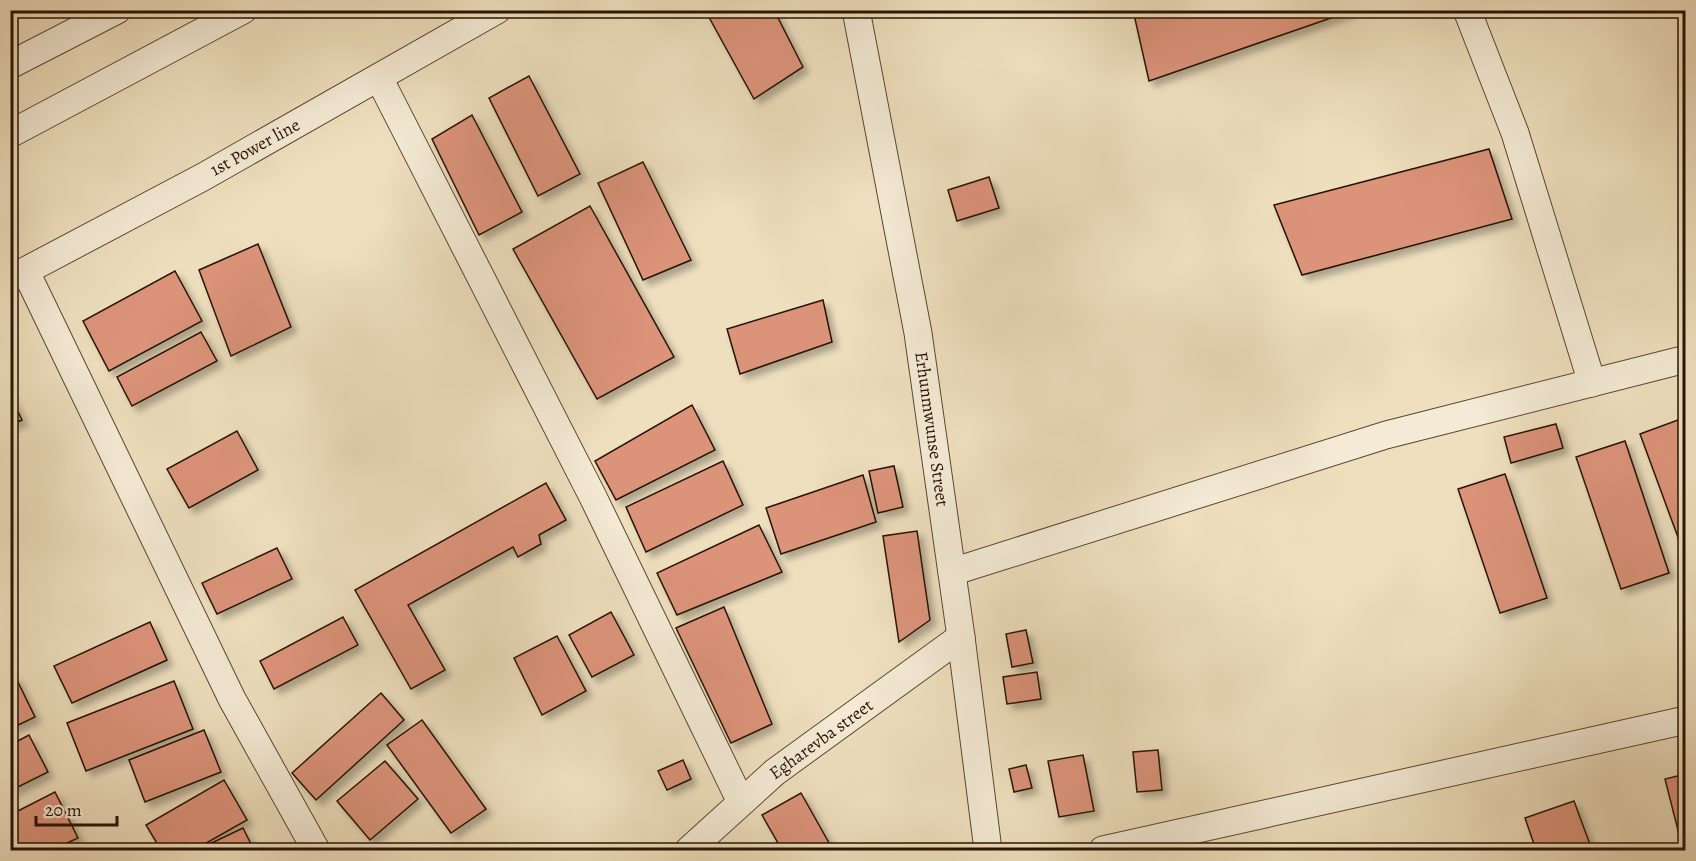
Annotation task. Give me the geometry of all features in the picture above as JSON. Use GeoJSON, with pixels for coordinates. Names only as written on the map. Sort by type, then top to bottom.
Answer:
{"type":"FeatureCollection","features":[{"type":"Feature","properties":{"kind":"street"},"geometry":{"type":"LineString","coordinates":[[10,65],[117,10]]}},
{"type":"Feature","properties":{"kind":"street"},"geometry":{"type":"LineString","coordinates":[[10,134],[243,10]]}},
{"type":"Feature","properties":{"kind":"street","name":"1st Power line"},"geometry":{"type":"LineString","coordinates":[[18,276],[203,177],[497,10]]}},
{"type":"Feature","properties":{"kind":"street","name":"Erhunmwunse Street"},"geometry":{"type":"LineString","coordinates":[[856,10],[918,333],[961,637],[988,850]]}},
{"type":"Feature","properties":{"kind":"street"},"geometry":{"type":"LineString","coordinates":[[1467,10],[1515,133],[1592,383]]}},
{"type":"Feature","properties":{"kind":"street"},"geometry":{"type":"LineString","coordinates":[[378,78],[593,497],[741,802]]}},
{"type":"Feature","properties":{"kind":"street"},"geometry":{"type":"LineString","coordinates":[[18,276],[232,699],[316,850]]}},
{"type":"Feature","properties":{"kind":"street"},"geometry":{"type":"LineString","coordinates":[[952,572],[1386,435],[1686,359]]}},
{"type":"Feature","properties":{"kind":"street","name":"Egharevba street"},"geometry":{"type":"LineString","coordinates":[[690,850],[775,772],[961,637]]}},
{"type":"Feature","properties":{"kind":"street"},"geometry":{"type":"LineString","coordinates":[[1103,850],[1686,720]]}},
{"type":"Feature","properties":{"kind":"building"},"geometry":{"type":"Polygon","coordinates":[[[705,10],[774,10],[803,67],[754,99],[705,10]]]}},
{"type":"Feature","properties":{"kind":"building"},"geometry":{"type":"Polygon","coordinates":[[[1133,10],[1354,10],[1149,81],[1133,10]]]}},
{"type":"Feature","properties":{"kind":"building"},"geometry":{"type":"Polygon","coordinates":[[[529,76],[580,174],[538,196],[489,98],[529,76]]]}},
{"type":"Feature","properties":{"kind":"building"},"geometry":{"type":"Polygon","coordinates":[[[472,115],[522,212],[479,235],[432,139],[472,115]]]}},
{"type":"Feature","properties":{"kind":"building"},"geometry":{"type":"Polygon","coordinates":[[[1489,149],[1512,219],[1302,275],[1274,205],[1489,149]]]}},
{"type":"Feature","properties":{"kind":"building"},"geometry":{"type":"Polygon","coordinates":[[[643,162],[691,260],[643,280],[598,183],[643,162]]]}},
{"type":"Feature","properties":{"kind":"building"},"geometry":{"type":"Polygon","coordinates":[[[989,177],[999,208],[957,221],[948,190],[989,177]]]}},
{"type":"Feature","properties":{"kind":"building"},"geometry":{"type":"Polygon","coordinates":[[[590,206],[674,357],[597,399],[513,249],[590,206]]]}},
{"type":"Feature","properties":{"kind":"building"},"geometry":{"type":"Polygon","coordinates":[[[258,244],[291,327],[231,356],[199,270],[258,244]]]}},
{"type":"Feature","properties":{"kind":"building"},"geometry":{"type":"Polygon","coordinates":[[[175,271],[202,321],[109,371],[83,321],[175,271]]]}},
{"type":"Feature","properties":{"kind":"building"},"geometry":{"type":"Polygon","coordinates":[[[823,300],[832,342],[740,374],[727,329],[823,300]]]}},
{"type":"Feature","properties":{"kind":"building"},"geometry":{"type":"Polygon","coordinates":[[[201,332],[217,361],[132,406],[117,377],[201,332]]]}},
{"type":"Feature","properties":{"kind":"building"},"geometry":{"type":"Polygon","coordinates":[[[10,395],[22,420],[10,425],[10,395]]]}},
{"type":"Feature","properties":{"kind":"building"},"geometry":{"type":"Polygon","coordinates":[[[692,405],[715,450],[616,500],[595,461],[692,405]]]}},
{"type":"Feature","properties":{"kind":"building"},"geometry":{"type":"Polygon","coordinates":[[[1686,417],[1686,559],[1640,434],[1686,417]]]}},
{"type":"Feature","properties":{"kind":"building"},"geometry":{"type":"Polygon","coordinates":[[[1556,424],[1563,448],[1511,463],[1504,437],[1556,424]]]}},
{"type":"Feature","properties":{"kind":"building"},"geometry":{"type":"Polygon","coordinates":[[[237,431],[258,470],[189,508],[167,469],[237,431]]]}},
{"type":"Feature","properties":{"kind":"building"},"geometry":{"type":"Polygon","coordinates":[[[1625,441],[1669,573],[1621,589],[1576,457],[1625,441]]]}},
{"type":"Feature","properties":{"kind":"building"},"geometry":{"type":"Polygon","coordinates":[[[723,461],[743,505],[646,552],[626,507],[723,461]]]}},
{"type":"Feature","properties":{"kind":"building"},"geometry":{"type":"Polygon","coordinates":[[[894,466],[903,507],[878,513],[869,471],[894,466]]]}},
{"type":"Feature","properties":{"kind":"building"},"geometry":{"type":"Polygon","coordinates":[[[1505,474],[1547,598],[1500,613],[1458,489],[1505,474]]]}},
{"type":"Feature","properties":{"kind":"building"},"geometry":{"type":"Polygon","coordinates":[[[863,475],[876,522],[781,554],[766,508],[863,475]]]}},
{"type":"Feature","properties":{"kind":"building"},"geometry":{"type":"Polygon","coordinates":[[[546,483],[566,520],[539,535],[541,544],[518,557],[513,547],[408,605],[445,670],[411,689],[355,590],[546,483]]]}},
{"type":"Feature","properties":{"kind":"building"},"geometry":{"type":"Polygon","coordinates":[[[759,525],[782,572],[677,615],[657,573],[759,525]]]}},
{"type":"Feature","properties":{"kind":"building"},"geometry":{"type":"Polygon","coordinates":[[[917,531],[930,620],[899,642],[883,536],[917,531]]]}},
{"type":"Feature","properties":{"kind":"building"},"geometry":{"type":"Polygon","coordinates":[[[277,548],[292,579],[217,614],[202,583],[277,548]]]}},
{"type":"Feature","properties":{"kind":"building"},"geometry":{"type":"Polygon","coordinates":[[[724,607],[772,724],[731,743],[676,628],[724,607]]]}},
{"type":"Feature","properties":{"kind":"building"},"geometry":{"type":"Polygon","coordinates":[[[611,612],[634,655],[592,677],[569,635],[611,612]]]}},
{"type":"Feature","properties":{"kind":"building"},"geometry":{"type":"Polygon","coordinates":[[[343,617],[358,645],[274,689],[260,661],[343,617]]]}},
{"type":"Feature","properties":{"kind":"building"},"geometry":{"type":"Polygon","coordinates":[[[150,622],[167,660],[72,703],[54,666],[150,622]]]}},
{"type":"Feature","properties":{"kind":"building"},"geometry":{"type":"Polygon","coordinates":[[[1026,630],[1033,663],[1012,667],[1006,634],[1026,630]]]}},
{"type":"Feature","properties":{"kind":"building"},"geometry":{"type":"Polygon","coordinates":[[[557,636],[586,691],[542,715],[514,658],[557,636]]]}},
{"type":"Feature","properties":{"kind":"building"},"geometry":{"type":"Polygon","coordinates":[[[1037,672],[1041,699],[1007,704],[1003,677],[1037,672]]]}},
{"type":"Feature","properties":{"kind":"building"},"geometry":{"type":"Polygon","coordinates":[[[15,676],[35,717],[10,729],[10,678],[15,676]]]}},
{"type":"Feature","properties":{"kind":"building"},"geometry":{"type":"Polygon","coordinates":[[[174,681],[193,729],[86,771],[67,723],[174,681]]]}},
{"type":"Feature","properties":{"kind":"building"},"geometry":{"type":"Polygon","coordinates":[[[381,693],[404,720],[316,800],[292,773],[381,693]]]}},
{"type":"Feature","properties":{"kind":"building"},"geometry":{"type":"Polygon","coordinates":[[[422,720],[486,809],[451,833],[387,745],[422,720]]]}},
{"type":"Feature","properties":{"kind":"building"},"geometry":{"type":"Polygon","coordinates":[[[204,730],[221,772],[145,802],[129,760],[204,730]]]}},
{"type":"Feature","properties":{"kind":"building"},"geometry":{"type":"Polygon","coordinates":[[[29,735],[48,772],[10,791],[10,745],[29,735]]]}},
{"type":"Feature","properties":{"kind":"building"},"geometry":{"type":"Polygon","coordinates":[[[1158,750],[1162,790],[1137,792],[1133,752],[1158,750]]]}},
{"type":"Feature","properties":{"kind":"building"},"geometry":{"type":"Polygon","coordinates":[[[1083,755],[1094,811],[1059,817],[1048,761],[1083,755]]]}},
{"type":"Feature","properties":{"kind":"building"},"geometry":{"type":"Polygon","coordinates":[[[683,760],[691,779],[667,790],[658,771],[683,760]]]}},
{"type":"Feature","properties":{"kind":"building"},"geometry":{"type":"Polygon","coordinates":[[[385,761],[418,799],[370,840],[337,801],[385,761]]]}},
{"type":"Feature","properties":{"kind":"building"},"geometry":{"type":"Polygon","coordinates":[[[1026,765],[1032,788],[1014,792],[1009,769],[1026,765]]]}},
{"type":"Feature","properties":{"kind":"building"},"geometry":{"type":"Polygon","coordinates":[[[1686,774],[1686,850],[1683,850],[1665,779],[1686,774]]]}},
{"type":"Feature","properties":{"kind":"building"},"geometry":{"type":"Polygon","coordinates":[[[224,780],[247,820],[194,850],[161,850],[146,825],[224,780]]]}},
{"type":"Feature","properties":{"kind":"building"},"geometry":{"type":"Polygon","coordinates":[[[55,792],[78,838],[52,850],[10,850],[10,815],[55,792]]]}},
{"type":"Feature","properties":{"kind":"building"},"geometry":{"type":"Polygon","coordinates":[[[801,793],[833,850],[782,850],[762,815],[801,793]]]}},
{"type":"Feature","properties":{"kind":"building"},"geometry":{"type":"Polygon","coordinates":[[[1574,801],[1592,850],[1536,850],[1525,818],[1574,801]]]}},
{"type":"Feature","properties":{"kind":"building"},"geometry":{"type":"Polygon","coordinates":[[[243,828],[254,850],[197,850],[243,828]]]}}]}
